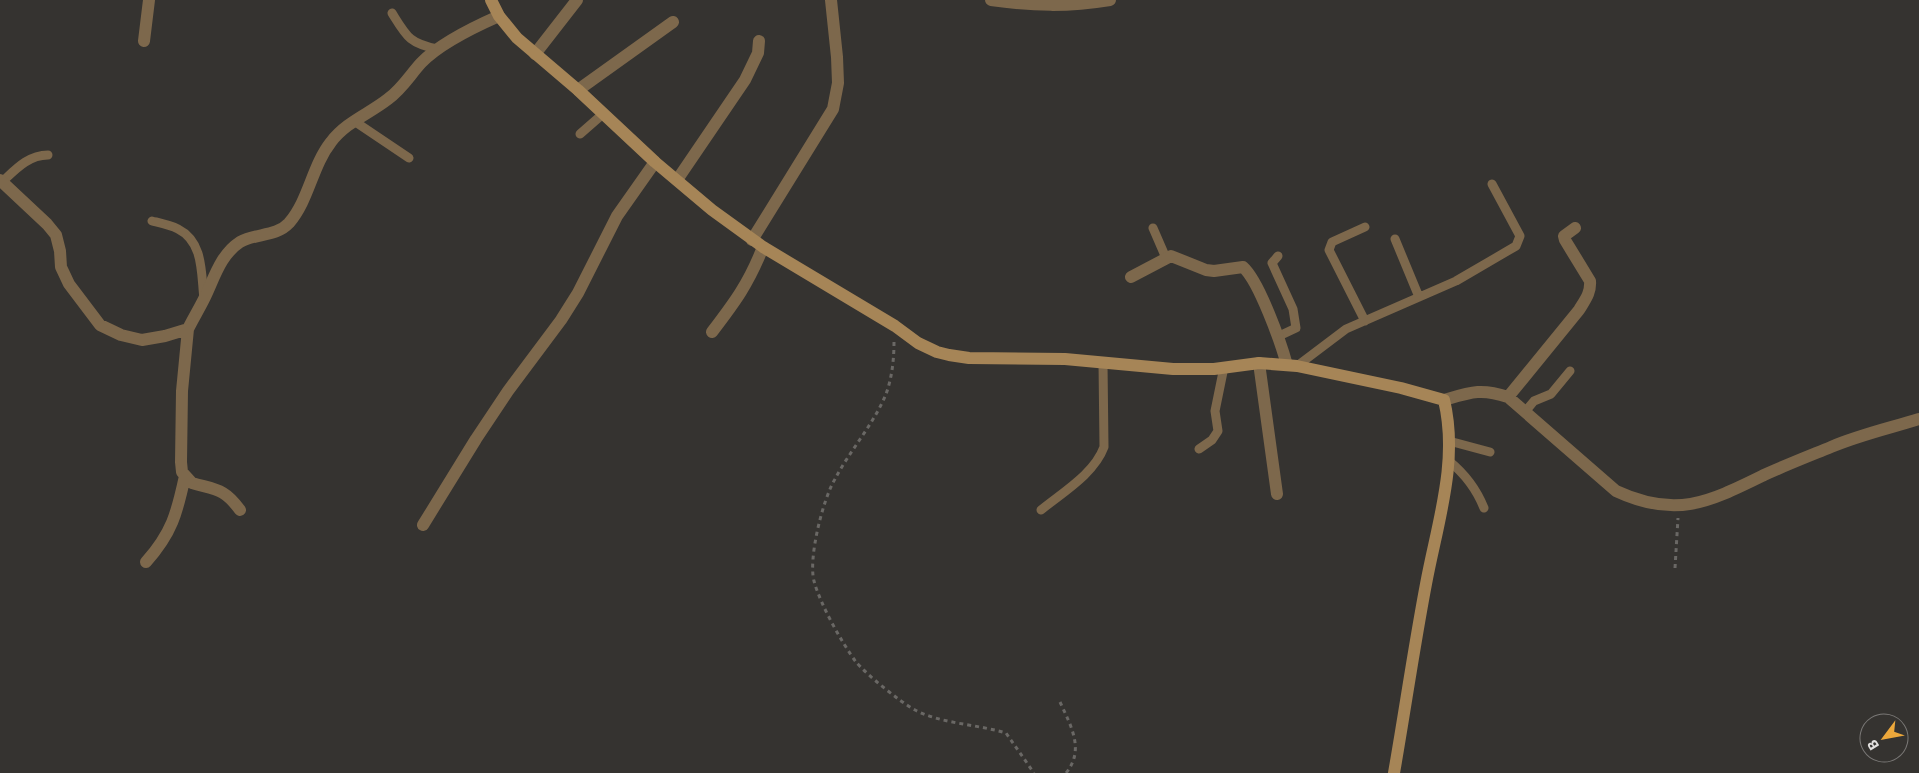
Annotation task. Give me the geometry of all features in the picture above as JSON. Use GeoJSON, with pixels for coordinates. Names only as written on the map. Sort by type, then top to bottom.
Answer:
{"type":"FeatureCollection","features":[{"type":"Feature","properties":{"kind":"street"},"geometry":{"type":"LineString","coordinates":[[144,41],[149,0]]}},
{"type":"Feature","properties":{"kind":"street"},"geometry":{"type":"LineString","coordinates":[[490,0],[499,16],[517,38],[604,113],[655,162],[757,244],[895,326],[918,343],[950,355],[969,358],[1065,359],[1173,369],[1224,367],[1259,363],[1292,365],[1401,388],[1444,400],[1473,392],[1490,391],[1508,397],[1616,491],[1636,500],[1654,504],[1679,505],[1702,503],[1834,446],[1919,419]]}},
{"type":"Feature","properties":{"kind":"street"},"geometry":{"type":"LineString","coordinates":[[535,54],[577,0]]}},
{"type":"Feature","properties":{"kind":"street"},"geometry":{"type":"LineString","coordinates":[[712,332],[749,281],[757,244],[832,109],[838,83],[830,0]]}},
{"type":"Feature","properties":{"kind":"street"},"geometry":{"type":"LineString","coordinates":[[991,0],[1033,6],[1055,6],[1110,0]]}},
{"type":"Feature","properties":{"kind":"street"},"geometry":{"type":"LineString","coordinates":[[146,562],[167,536],[180,501],[185,476],[181,462],[182,391],[188,329],[218,268],[230,250],[242,241],[283,228],[290,221],[301,204],[330,142],[343,128],[383,104],[397,92],[421,63],[437,49],[499,16]]}},
{"type":"Feature","properties":{"kind":"street"},"geometry":{"type":"LineString","coordinates":[[578,90],[673,22]]}},
{"type":"Feature","properties":{"kind":"street"},"geometry":{"type":"LineString","coordinates":[[677,180],[745,80],[758,53],[760,41]]}},
{"type":"Feature","properties":{"kind":"street"},"geometry":{"type":"LineString","coordinates":[[423,525],[508,390],[561,320],[618,216],[655,162]]}},
{"type":"Feature","properties":{"kind":"street"},"geometry":{"type":"LineString","coordinates":[[1,181],[47,224],[56,235],[61,266],[69,284],[100,325],[121,335],[142,340],[188,329]]}},
{"type":"Feature","properties":{"kind":"street"},"geometry":{"type":"LineString","coordinates":[[1508,397],[1579,310],[1591,289],[1590,281],[1564,236],[1575,228]]}},
{"type":"Feature","properties":{"kind":"street"},"geometry":{"type":"LineString","coordinates":[[1131,277],[1166,258],[1174,256],[1206,270],[1214,271],[1243,267],[1247,270],[1292,365]]}},
{"type":"Feature","properties":{"kind":"street"},"geometry":{"type":"LineString","coordinates":[[1259,363],[1277,494]]}},
{"type":"Feature","properties":{"kind":"street"},"geometry":{"type":"LineString","coordinates":[[1394,773],[1417,630],[1443,504],[1449,460],[1448,416],[1444,400]]}},
{"type":"Feature","properties":{"kind":"street"},"geometry":{"type":"LineString","coordinates":[[185,476],[192,483],[223,492],[240,510]]}},
{"type":"Feature","properties":{"kind":"lane"},"geometry":{"type":"LineString","coordinates":[[392,13],[412,41],[437,49]]}},
{"type":"Feature","properties":{"kind":"lane"},"geometry":{"type":"LineString","coordinates":[[580,134],[604,113]]}},
{"type":"Feature","properties":{"kind":"lane"},"geometry":{"type":"LineString","coordinates":[[354,121],[409,158]]}},
{"type":"Feature","properties":{"kind":"lane"},"geometry":{"type":"LineString","coordinates":[[1,181],[31,158],[48,155]]}},
{"type":"Feature","properties":{"kind":"lane"},"geometry":{"type":"LineString","coordinates":[[1292,365],[1336,335],[1365,320],[1456,281],[1516,246],[1520,236],[1492,184]]}},
{"type":"Feature","properties":{"kind":"lane"},"geometry":{"type":"LineString","coordinates":[[152,221],[177,228],[190,237],[196,246],[199,255],[204,299]]}},
{"type":"Feature","properties":{"kind":"lane"},"geometry":{"type":"LineString","coordinates":[[1365,320],[1329,250],[1332,242],[1366,227]]}},
{"type":"Feature","properties":{"kind":"lane"},"geometry":{"type":"LineString","coordinates":[[1153,228],[1166,258]]}},
{"type":"Feature","properties":{"kind":"lane"},"geometry":{"type":"LineString","coordinates":[[1395,240],[1419,297]]}},
{"type":"Feature","properties":{"kind":"lane"},"geometry":{"type":"LineString","coordinates":[[1278,256],[1272,263],[1293,309],[1296,328],[1279,336]]}},
{"type":"Feature","properties":{"kind":"lane"},"geometry":{"type":"LineString","coordinates":[[1041,510],[1091,469],[1100,457],[1104,447],[1103,363]]}},
{"type":"Feature","properties":{"kind":"lane"},"geometry":{"type":"LineString","coordinates":[[1199,449],[1212,440],[1218,431],[1215,411],[1224,367]]}},
{"type":"Feature","properties":{"kind":"lane"},"geometry":{"type":"LineString","coordinates":[[1525,412],[1534,401],[1551,394],[1570,371]]}},
{"type":"Feature","properties":{"kind":"lane"},"geometry":{"type":"LineString","coordinates":[[1449,441],[1490,452]]}},
{"type":"Feature","properties":{"kind":"lane"},"geometry":{"type":"LineString","coordinates":[[1449,460],[1470,480],[1484,508]]}},
{"type":"Feature","properties":{"kind":"path"},"geometry":{"type":"LineString","coordinates":[[895,326],[894,355],[885,395],[834,480],[823,512],[812,561],[814,581],[827,612],[857,662],[883,686],[913,709],[930,716],[1006,733],[1034,773]]}},
{"type":"Feature","properties":{"kind":"path"},"geometry":{"type":"LineString","coordinates":[[1675,568],[1679,505]]}},
{"type":"Feature","properties":{"kind":"path"},"geometry":{"type":"LineString","coordinates":[[1060,702],[1073,730],[1076,746],[1074,764],[1066,773]]}}]}
